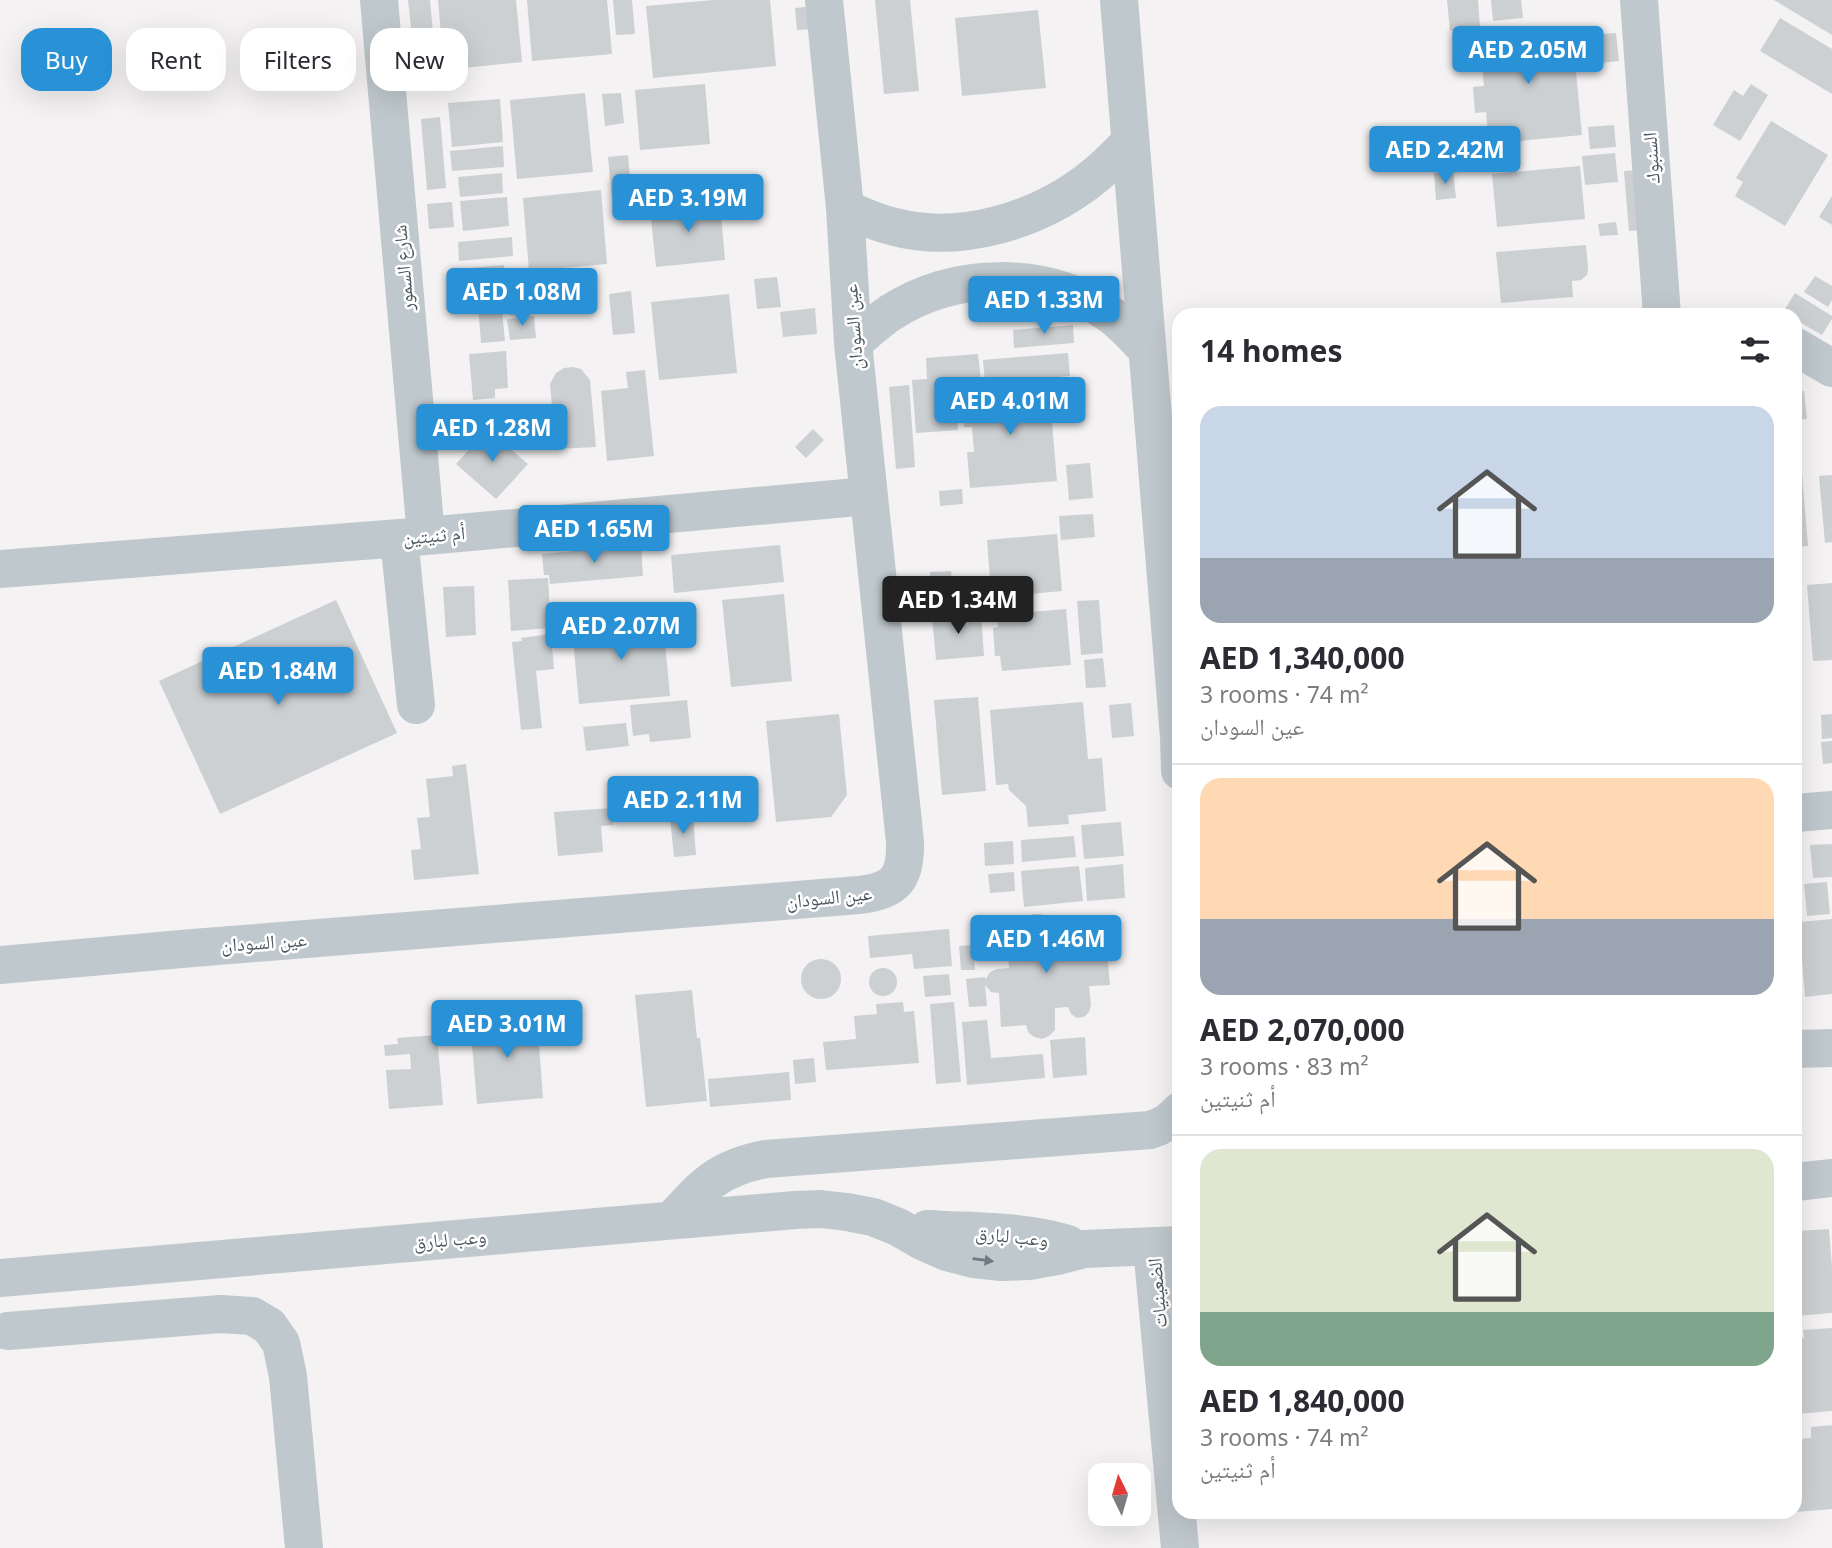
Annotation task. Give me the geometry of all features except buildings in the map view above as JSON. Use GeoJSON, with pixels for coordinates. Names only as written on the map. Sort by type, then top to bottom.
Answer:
{"type":"FeatureCollection","features":[{"type":"Feature","properties":{"kind":"street","name":"شارع السمور"},"geometry":{"type":"LineString","coordinates":[[379,0],[413,537],[416,705]]}},
{"type":"Feature","properties":{"kind":"street","name":"عين السودان"},"geometry":{"type":"LineString","coordinates":[[0,965],[879,893],[896,881],[905,863],[853,344],[845,208],[824,0]]}},
{"type":"Feature","properties":{"kind":"street"},"geometry":{"type":"LineString","coordinates":[[1119,0],[1172,652]]}},
{"type":"Feature","properties":{"kind":"street","name":"السنبوك"},"geometry":{"type":"LineString","coordinates":[[1639,0],[1661,308]]}},
{"type":"Feature","properties":{"kind":"street"},"geometry":{"type":"LineString","coordinates":[[845,208],[870,220],[924,232],[952,233],[1008,222],[1036,212],[1087,182],[1130,142]]}},
{"type":"Feature","properties":{"kind":"street"},"geometry":{"type":"LineString","coordinates":[[980,228],[984,282]]}},
{"type":"Feature","properties":{"kind":"street"},"geometry":{"type":"LineString","coordinates":[[853,344],[891,312],[936,292],[984,282],[1024,282],[1062,290],[1087,300],[1130,330],[1147,350]]}},
{"type":"Feature","properties":{"kind":"street"},"geometry":{"type":"LineString","coordinates":[[1802,350],[1832,368]]}},
{"type":"Feature","properties":{"kind":"street","name":"أم ثنيتين"},"geometry":{"type":"LineString","coordinates":[[0,569],[413,537],[868,496]]}},
{"type":"Feature","properties":{"kind":"street"},"geometry":{"type":"LineString","coordinates":[[1802,812],[1832,810]]}},
{"type":"Feature","properties":{"kind":"street"},"geometry":{"type":"LineString","coordinates":[[1802,1049],[1832,1048]]}},
{"type":"Feature","properties":{"kind":"street"},"geometry":{"type":"LineString","coordinates":[[672,1220],[712,1179],[729,1169],[765,1159],[1150,1130],[1172,1119]]}},
{"type":"Feature","properties":{"kind":"street","name":"وعب لبارق"},"geometry":{"type":"LineString","coordinates":[[0,1278],[821,1209],[873,1217],[898,1227],[1014,1234],[1061,1241],[1084,1249],[1166,1246]]}},
{"type":"Feature","properties":{"kind":"street","name":"الضعينيات"},"geometry":{"type":"LineString","coordinates":[[1166,1246],[1172,1375]]}},
{"type":"Feature","properties":{"kind":"street"},"geometry":{"type":"LineString","coordinates":[[8,1331],[220,1314],[252,1316],[269,1326],[281,1343],[288,1377],[304,1548]]}},
{"type":"Feature","properties":{"kind":"street","name":"الضعينيات"},"geometry":{"type":"LineString","coordinates":[[1179,1519],[1180,1548]]}}]}
